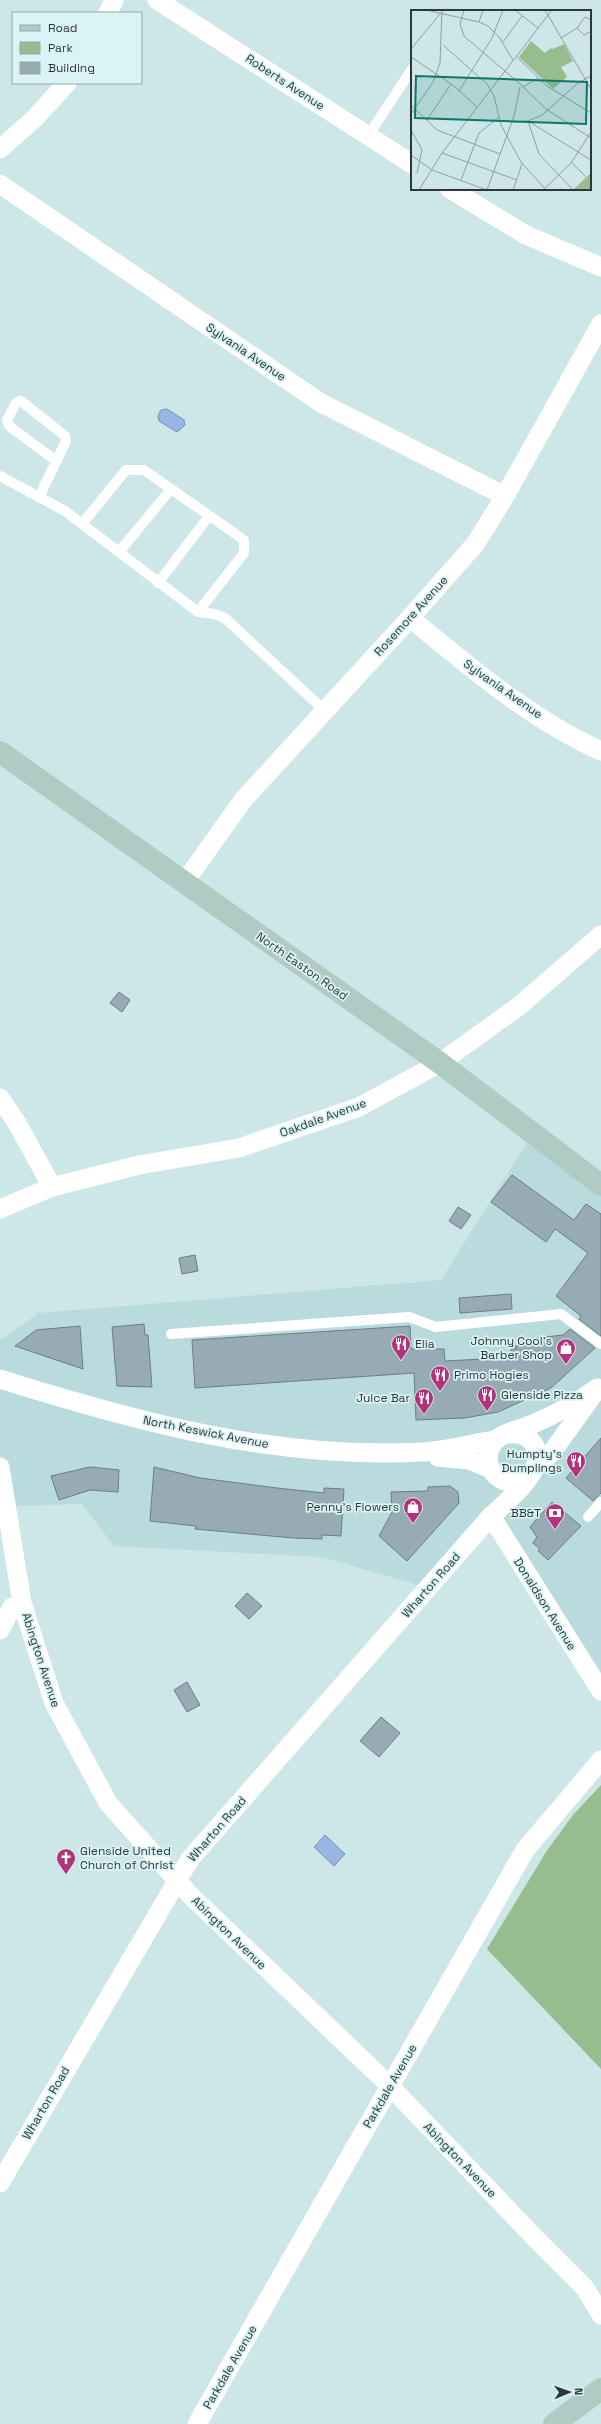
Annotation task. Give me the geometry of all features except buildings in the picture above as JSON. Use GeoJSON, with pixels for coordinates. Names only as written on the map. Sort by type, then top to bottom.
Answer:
{"type":"FeatureCollection","features":[{"type":"Feature","properties":{"kind":"main road","name":"North Easton Road"},"geometry":{"type":"LineString","coordinates":[[0,752],[440,1063],[601,1185]]}},
{"type":"Feature","properties":{"kind":"main road"},"geometry":{"type":"LineString","coordinates":[[554,2424],[601,2389]]}},
{"type":"Feature","properties":{"kind":"street"},"geometry":{"type":"LineString","coordinates":[[108,12],[114,0]]}},
{"type":"Feature","properties":{"kind":"street","name":"Roberts Avenue"},"geometry":{"type":"LineString","coordinates":[[158,0],[411,163]]}},
{"type":"Feature","properties":{"kind":"street"},"geometry":{"type":"LineString","coordinates":[[1,146],[34,119],[66,84]]}},
{"type":"Feature","properties":{"kind":"street","name":"Sylvania Avenue"},"geometry":{"type":"LineString","coordinates":[[0,184],[321,403],[505,496]]}},
{"type":"Feature","properties":{"kind":"street"},"geometry":{"type":"LineString","coordinates":[[452,190],[526,235],[601,267]]}},
{"type":"Feature","properties":{"kind":"street","name":"Rosemore Avenue"},"geometry":{"type":"LineString","coordinates":[[184,883],[243,800],[410,618],[476,543],[505,496],[601,324]]}},
{"type":"Feature","properties":{"kind":"street","name":"Sylvania Avenue"},"geometry":{"type":"LineString","coordinates":[[410,618],[491,684],[584,744],[601,751]]}},
{"type":"Feature","properties":{"kind":"street","name":"Oakdale Avenue"},"geometry":{"type":"LineString","coordinates":[[0,1209],[52,1187],[139,1165],[239,1148],[359,1107],[440,1063],[519,1006],[601,935]]}},
{"type":"Feature","properties":{"kind":"street"},"geometry":{"type":"LineString","coordinates":[[0,1098],[17,1123],[52,1187]]}},
{"type":"Feature","properties":{"kind":"street","name":"North Keswick Avenue"},"geometry":{"type":"LineString","coordinates":[[0,1379],[92,1407],[175,1429],[228,1439],[292,1448],[362,1453],[430,1451],[503,1436],[562,1411],[599,1386]]}},
{"type":"Feature","properties":{"kind":"street","name":"North Keswick Avenue"},"geometry":{"type":"LineString","coordinates":[[393,1453],[459,1458],[493,1472],[501,1479],[512,1482],[522,1481],[544,1461],[572,1426],[599,1386]]}},
{"type":"Feature","properties":{"kind":"street"},"geometry":{"type":"LineString","coordinates":[[503,1436],[521,1434],[534,1444],[537,1455],[533,1471]]}},
{"type":"Feature","properties":{"kind":"street","name":"Wharton Road"},"geometry":{"type":"LineString","coordinates":[[491,1516],[497,1494],[489,1454],[503,1436]]}},
{"type":"Feature","properties":{"kind":"street","name":"Abington Avenue"},"geometry":{"type":"LineString","coordinates":[[0,1467],[11,1607],[54,1704],[108,1803],[177,1880],[390,2086],[585,2288],[601,2315]]}},
{"type":"Feature","properties":{"kind":"street","name":"Wharton Road"},"geometry":{"type":"LineString","coordinates":[[0,2183],[190,1859],[491,1516],[512,1496],[533,1471]]}},
{"type":"Feature","properties":{"kind":"street","name":"Donaldson Avenue"},"geometry":{"type":"LineString","coordinates":[[491,1516],[601,1691]]}},
{"type":"Feature","properties":{"kind":"street"},"geometry":{"type":"LineString","coordinates":[[0,1630],[11,1607]]}},
{"type":"Feature","properties":{"kind":"street","name":"Parkdale Avenue"},"geometry":{"type":"LineString","coordinates":[[197,2424],[524,1850],[601,1760]]}},
{"type":"Feature","properties":{"kind":"lane"},"geometry":{"type":"LineString","coordinates":[[368,136],[411,71]]}},
{"type":"Feature","properties":{"kind":"lane"},"geometry":{"type":"LineString","coordinates":[[39,497],[55,460],[66,441],[66,436],[21,401],[16,402],[7,420],[9,426],[55,460]]}},
{"type":"Feature","properties":{"kind":"lane"},"geometry":{"type":"LineString","coordinates":[[82,524],[126,470],[144,470],[244,540],[244,553],[198,612]]}},
{"type":"Feature","properties":{"kind":"lane"},"geometry":{"type":"LineString","coordinates":[[0,476],[65,511],[198,612],[215,614],[225,618],[324,711]]}},
{"type":"Feature","properties":{"kind":"lane"},"geometry":{"type":"LineString","coordinates":[[118,552],[171,489]]}},
{"type":"Feature","properties":{"kind":"lane"},"geometry":{"type":"LineString","coordinates":[[158,583],[209,516]]}},
{"type":"Feature","properties":{"kind":"lane"},"geometry":{"type":"LineString","coordinates":[[171,1334],[409,1317],[436,1327],[561,1314],[601,1344]]}},
{"type":"Feature","properties":{"kind":"lane"},"geometry":{"type":"LineString","coordinates":[[588,1517],[601,1502]]}},
{"type":"Feature","properties":{"kind":"shaded area"},"geometry":{"type":"Polygon","coordinates":[[[533,1133],[601,1185],[601,1690],[491,1516],[429,1588],[322,1557],[114,1546],[82,1504],[5,1506],[0,1467],[0,1340],[39,1313],[441,1280],[533,1133]]]}},
{"type":"Feature","properties":{"kind":"green space"},"geometry":{"type":"Polygon","coordinates":[[[601,1785],[601,2069],[487,1949],[546,1852],[573,1815],[601,1785]]]}},
{"type":"Feature","properties":{"kind":"water"},"geometry":{"type":"Polygon","coordinates":[[[167,409],[184,420],[185,425],[177,432],[159,421],[158,416],[161,410],[167,409]]]}},
{"type":"Feature","properties":{"kind":"water"},"geometry":{"type":"Polygon","coordinates":[[[325,1835],[345,1854],[334,1866],[314,1847],[325,1835]]]}},
{"type":"Feature","properties":{"kind":"place","name":"Elia"},"geometry":{"type":"Point","coordinates":[401,1361]}},
{"type":"Feature","properties":{"kind":"place","name":"Johnny Cool's Barber Shop"},"geometry":{"type":"Point","coordinates":[566,1365]}},
{"type":"Feature","properties":{"kind":"place","name":"Primo Hogies"},"geometry":{"type":"Point","coordinates":[440,1392]}},
{"type":"Feature","properties":{"kind":"place","name":"Glenside Pizza"},"geometry":{"type":"Point","coordinates":[487,1412]}},
{"type":"Feature","properties":{"kind":"place","name":"Juice Bar"},"geometry":{"type":"Point","coordinates":[424,1415]}},
{"type":"Feature","properties":{"kind":"place","name":"Humpty's Dumplings"},"geometry":{"type":"Point","coordinates":[576,1478]}},
{"type":"Feature","properties":{"kind":"place","name":"Penny's Flowers"},"geometry":{"type":"Point","coordinates":[413,1524]}},
{"type":"Feature","properties":{"kind":"place","name":"BB&T"},"geometry":{"type":"Point","coordinates":[555,1530]}},
{"type":"Feature","properties":{"kind":"place","name":"Glenside United Church of Christ"},"geometry":{"type":"Point","coordinates":[66,1875]}}]}
